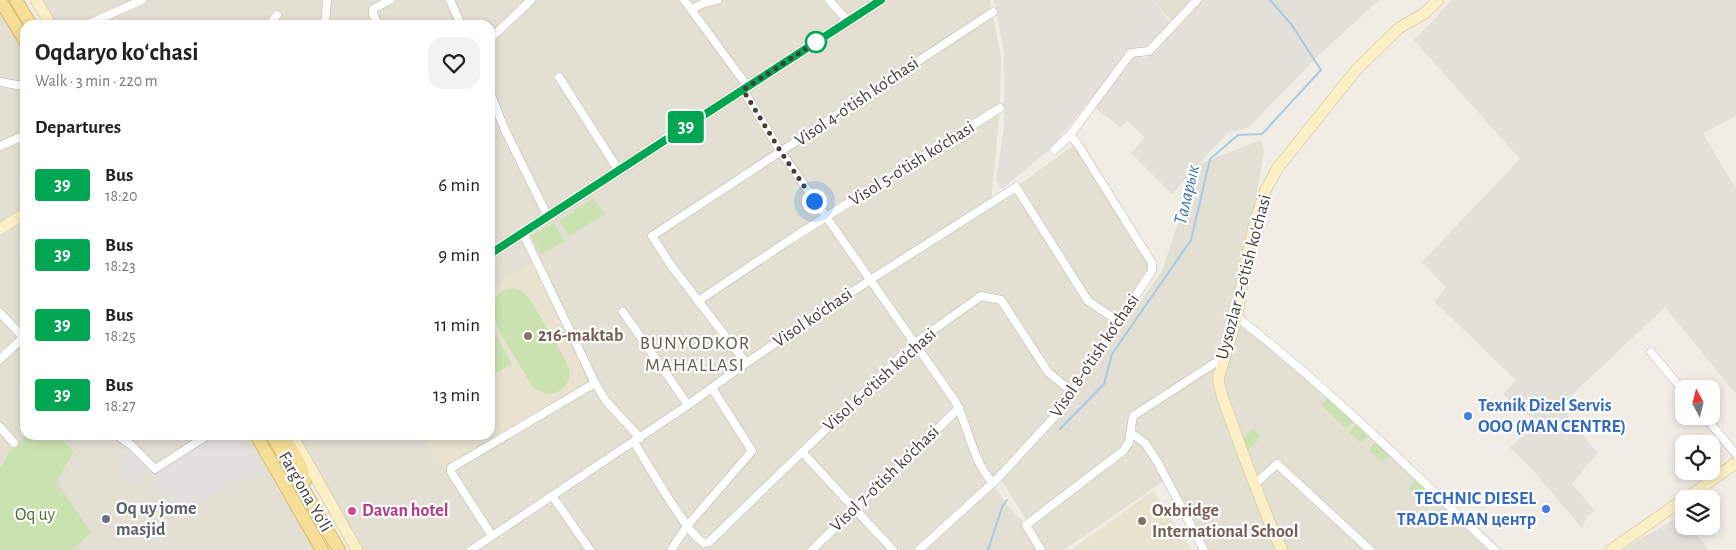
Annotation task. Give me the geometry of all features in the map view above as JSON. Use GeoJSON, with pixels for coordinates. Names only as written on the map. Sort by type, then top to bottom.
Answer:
{"type":"FeatureCollection","features":[{"type":"Feature","properties":{"kind":"main road"},"geometry":{"type":"LineString","coordinates":[[0,0],[20,33]]}},
{"type":"Feature","properties":{"kind":"main road"},"geometry":{"type":"LineString","coordinates":[[16,0],[28,20]]}},
{"type":"Feature","properties":{"kind":"main road","name":"Farg'ona Yo'li"},"geometry":{"type":"LineString","coordinates":[[259,440],[322,550]]}},
{"type":"Feature","properties":{"kind":"main road","name":"Farg'ona Yo'li"},"geometry":{"type":"LineString","coordinates":[[275,440],[339,550]]}},
{"type":"Feature","properties":{"kind":"main road"},"geometry":{"type":"LineString","coordinates":[[286,440],[300,466],[313,505]]}},
{"type":"Feature","properties":{"kind":"street"},"geometry":{"type":"LineString","coordinates":[[36,0],[48,20]]}},
{"type":"Feature","properties":{"kind":"street"},"geometry":{"type":"LineString","coordinates":[[97,20],[142,0]]}},
{"type":"Feature","properties":{"kind":"street"},"geometry":{"type":"LineString","coordinates":[[325,20],[327,0]]}},
{"type":"Feature","properties":{"kind":"street"},"geometry":{"type":"LineString","coordinates":[[376,20],[373,9],[390,0]]}},
{"type":"Feature","properties":{"kind":"street"},"geometry":{"type":"LineString","coordinates":[[450,0],[459,20]]}},
{"type":"Feature","properties":{"kind":"street"},"geometry":{"type":"LineString","coordinates":[[495,34],[531,0]]}},
{"type":"Feature","properties":{"kind":"street"},"geometry":{"type":"LineString","coordinates":[[684,0],[746,88],[781,152],[959,408],[983,472],[992,482]]}},
{"type":"Feature","properties":{"kind":"street"},"geometry":{"type":"LineString","coordinates":[[692,10],[704,3],[717,0]]}},
{"type":"Feature","properties":{"kind":"street"},"geometry":{"type":"LineString","coordinates":[[829,0],[848,21]]}},
{"type":"Feature","properties":{"kind":"street"},"geometry":{"type":"LineString","coordinates":[[495,251],[881,0]]}},
{"type":"Feature","properties":{"kind":"street"},"geometry":{"type":"LineString","coordinates":[[1054,150],[1070,135],[1131,53],[1149,50],[1197,0]]}},
{"type":"Feature","properties":{"kind":"street","name":"Uysozlar 2-o'tish ko'chasi"},"geometry":{"type":"LineString","coordinates":[[1282,550],[1220,390],[1219,372],[1237,317],[1243,277],[1255,222],[1266,189],[1277,169],[1357,69],[1399,28],[1425,13],[1438,0]]}},
{"type":"Feature","properties":{"kind":"street","name":"Visol 4-o'tish ko'chasi"},"geometry":{"type":"LineString","coordinates":[[746,363],[670,264],[652,236],[993,12]]}},
{"type":"Feature","properties":{"kind":"street"},"geometry":{"type":"LineString","coordinates":[[273,20],[277,15]]}},
{"type":"Feature","properties":{"kind":"street"},"geometry":{"type":"LineString","coordinates":[[559,77],[619,171]]}},
{"type":"Feature","properties":{"kind":"street"},"geometry":{"type":"LineString","coordinates":[[0,82],[20,86]]}},
{"type":"Feature","properties":{"kind":"street"},"geometry":{"type":"LineString","coordinates":[[495,105],[505,130],[548,217]]}},
{"type":"Feature","properties":{"kind":"street","name":"Visol 5-o'tish ko'chasi"},"geometry":{"type":"LineString","coordinates":[[698,301],[826,217],[1000,108]]}},
{"type":"Feature","properties":{"kind":"street","name":"Visol 8-o'tish ko'chasi"},"geometry":{"type":"LineString","coordinates":[[919,550],[992,482],[1058,413],[1152,271],[1152,263],[1077,143],[1070,135]]}},
{"type":"Feature","properties":{"kind":"street"},"geometry":{"type":"LineString","coordinates":[[0,146],[20,138]]}},
{"type":"Feature","properties":{"kind":"street","name":"Visol ko'chasi"},"geometry":{"type":"LineString","coordinates":[[471,550],[637,440],[746,363],[870,280],[1016,187],[1088,301],[1118,321]]}},
{"type":"Feature","properties":{"kind":"street"},"geometry":{"type":"LineString","coordinates":[[0,229],[20,217]]}},
{"type":"Feature","properties":{"kind":"street"},"geometry":{"type":"LineString","coordinates":[[523,233],[595,384],[637,440],[687,526]]}},
{"type":"Feature","properties":{"kind":"street","name":"Visol 6-o'tish ko'chasi"},"geometry":{"type":"LineString","coordinates":[[687,526],[699,541],[709,542],[915,343],[981,296],[998,298],[1006,306],[1048,372],[1073,393]]}},
{"type":"Feature","properties":{"kind":"street"},"geometry":{"type":"LineString","coordinates":[[623,312],[688,405]]}},
{"type":"Feature","properties":{"kind":"street"},"geometry":{"type":"LineString","coordinates":[[0,313],[20,333]]}},
{"type":"Feature","properties":{"kind":"street"},"geometry":{"type":"LineString","coordinates":[[1237,317],[1268,341],[1334,400],[1495,550]]}},
{"type":"Feature","properties":{"kind":"street"},"geometry":{"type":"LineString","coordinates":[[0,359],[20,341]]}},
{"type":"Feature","properties":{"kind":"street"},"geometry":{"type":"LineString","coordinates":[[1651,352],[1675,381]]}},
{"type":"Feature","properties":{"kind":"street"},"geometry":{"type":"LineString","coordinates":[[1040,550],[1026,525],[1123,451],[1129,442],[1133,416],[1224,357]]}},
{"type":"Feature","properties":{"kind":"street"},"geometry":{"type":"LineString","coordinates":[[492,536],[451,472],[451,468],[595,384]]}},
{"type":"Feature","properties":{"kind":"street"},"geometry":{"type":"LineString","coordinates":[[671,550],[687,526],[752,451],[712,388]]}},
{"type":"Feature","properties":{"kind":"street","name":"Visol 7-o'tish ko'chasi"},"geometry":{"type":"LineString","coordinates":[[812,550],[959,408]]}},
{"type":"Feature","properties":{"kind":"street"},"geometry":{"type":"LineString","coordinates":[[1712,425],[1736,454]]}},
{"type":"Feature","properties":{"kind":"street"},"geometry":{"type":"LineString","coordinates":[[0,427],[14,443]]}},
{"type":"Feature","properties":{"kind":"street"},"geometry":{"type":"LineString","coordinates":[[1131,433],[1145,443],[1158,463],[1204,550]]}},
{"type":"Feature","properties":{"kind":"street"},"geometry":{"type":"LineString","coordinates":[[124,440],[155,468],[200,440]]}},
{"type":"Feature","properties":{"kind":"street","name":"Farg'ona Yo'li"},"geometry":{"type":"LineString","coordinates":[[295,440],[357,550]]}},
{"type":"Feature","properties":{"kind":"street"},"geometry":{"type":"LineString","coordinates":[[802,452],[893,550]]}},
{"type":"Feature","properties":{"kind":"street"},"geometry":{"type":"LineString","coordinates":[[1697,490],[1736,463]]}},
{"type":"Feature","properties":{"kind":"street"},"geometry":{"type":"LineString","coordinates":[[1255,484],[1278,464],[1370,550]]}},
{"type":"Feature","properties":{"kind":"street"},"geometry":{"type":"LineString","coordinates":[[552,497],[590,550]]}},
{"type":"Feature","properties":{"kind":"street"},"geometry":{"type":"LineString","coordinates":[[1611,550],[1675,505]]}},
{"type":"Feature","properties":{"kind":"shaded area"},"geometry":{"type":"Polygon","coordinates":[[[0,0],[20,33],[20,440],[251,440],[280,492],[322,550],[0,550],[0,0]]]}},
{"type":"Feature","properties":{"kind":"shaded area"},"geometry":{"type":"Polygon","coordinates":[[[37,0],[990,0],[1001,57],[1000,108],[991,203],[1077,143],[1153,269],[1083,381],[1162,271],[1197,165],[1261,140],[1264,152],[1235,312],[1502,550],[1204,550],[1165,480],[1064,550],[1046,550],[1001,480],[992,482],[1008,506],[1026,525],[1041,550],[357,550],[295,440],[495,440],[495,20],[51,20],[37,0]]]}},
{"type":"Feature","properties":{"kind":"shaded area"},"geometry":{"type":"Polygon","coordinates":[[[994,0],[1152,0],[1171,23],[1146,49],[1132,49],[1050,149],[1002,189],[996,181],[1004,127],[1004,52],[994,0]]]}},
{"type":"Feature","properties":{"kind":"shaded area"},"geometry":{"type":"Polygon","coordinates":[[[1153,0],[1194,0],[1172,22],[1153,0]]]}},
{"type":"Feature","properties":{"kind":"shaded area"},"geometry":{"type":"Polygon","coordinates":[[[1198,0],[1379,0],[1322,52],[1248,128],[1228,132],[1172,194],[1131,153],[1145,137],[1127,121],[1120,127],[1093,106],[1133,56],[1146,58],[1198,0]]]}},
{"type":"Feature","properties":{"kind":"shaded area"},"geometry":{"type":"Polygon","coordinates":[[[1452,0],[1736,0],[1736,115],[1703,134],[1736,189],[1736,394],[1665,307],[1560,406],[1597,453],[1572,484],[1595,511],[1587,516],[1582,528],[1531,468],[1510,448],[1536,422],[1503,394],[1516,380],[1435,302],[1446,287],[1422,262],[1520,159],[1414,40],[1452,0]]]}},
{"type":"Feature","properties":{"kind":"shaded area","name":"216-maktab"},"geometry":{"type":"Polygon","coordinates":[[[533,263],[588,383],[495,439],[495,285],[533,263]]]}},
{"type":"Feature","properties":{"kind":"shaded area"},"geometry":{"type":"Polygon","coordinates":[[[206,440],[243,440],[265,472],[177,514],[150,473],[134,484],[119,469],[130,447],[163,469],[206,440]]]}},
{"type":"Feature","properties":{"kind":"shaded area","name":"216-maktab"},"geometry":{"type":"Polygon","coordinates":[[[427,440],[494,440],[444,470],[427,440]]]}},
{"type":"Feature","properties":{"kind":"shaded area","name":"Oxbridge International School"},"geometry":{"type":"Polygon","coordinates":[[[1153,491],[1192,550],[1071,550],[1153,491]]]}},
{"type":"Feature","properties":{"kind":"shaded area"},"geometry":{"type":"Polygon","coordinates":[[[1675,519],[1675,535],[1698,535],[1709,550],[1623,550],[1675,519]]]}},
{"type":"Feature","properties":{"kind":"green space"},"geometry":{"type":"Polygon","coordinates":[[[594,198],[605,214],[569,236],[559,220],[594,198]]]}},
{"type":"Feature","properties":{"kind":"green space"},"geometry":{"type":"Polygon","coordinates":[[[554,223],[565,241],[541,254],[531,236],[554,223]]]}},
{"type":"Feature","properties":{"kind":"green space"},"geometry":{"type":"Polygon","coordinates":[[[511,288],[525,294],[549,331],[569,369],[569,379],[561,390],[553,394],[541,392],[534,388],[525,375],[495,321],[495,298],[503,291],[511,288]]]}},
{"type":"Feature","properties":{"kind":"green space"},"geometry":{"type":"Polygon","coordinates":[[[495,334],[512,364],[495,374],[495,334]]]}},
{"type":"Feature","properties":{"kind":"green space"},"geometry":{"type":"Polygon","coordinates":[[[1327,398],[1353,422],[1346,429],[1321,405],[1327,398]]]}},
{"type":"Feature","properties":{"kind":"green space"},"geometry":{"type":"Polygon","coordinates":[[[1356,424],[1368,436],[1361,443],[1349,432],[1356,424]]]}},
{"type":"Feature","properties":{"kind":"green space"},"geometry":{"type":"Polygon","coordinates":[[[1253,429],[1261,437],[1247,451],[1243,439],[1253,429]]]}},
{"type":"Feature","properties":{"kind":"green space","name":"Oq uy"},"geometry":{"type":"Polygon","coordinates":[[[21,440],[62,440],[74,452],[56,482],[91,532],[73,550],[0,550],[0,467],[5,462],[9,451],[21,440]]]}},
{"type":"Feature","properties":{"kind":"green space"},"geometry":{"type":"Polygon","coordinates":[[[1376,442],[1389,455],[1382,462],[1369,450],[1376,442]]]}},
{"type":"Feature","properties":{"kind":"green space"},"geometry":{"type":"Polygon","coordinates":[[[1416,480],[1427,491],[1420,498],[1408,488],[1416,480]]]}},
{"type":"Feature","properties":{"kind":"waterway","name":"Таларык"},"geometry":{"type":"LineString","coordinates":[[1060,429],[1104,384],[1112,354],[1191,240],[1210,159],[1238,135],[1262,134],[1321,70],[1291,24],[1270,0]]}},
{"type":"Feature","properties":{"kind":"waterway","name":"Таларык"},"geometry":{"type":"LineString","coordinates":[[988,550],[1002,507],[1007,500]]}},
{"type":"Feature","properties":{"kind":"bus line","name":"39"},"geometry":{"type":"LineString","coordinates":[[495,251],[881,0]]}},
{"type":"Feature","properties":{"kind":"place","name":"216-maktab"},"geometry":{"type":"Point","coordinates":[528,336]}},
{"type":"Feature","properties":{"kind":"place","name":"Texnik Dizel Servis OOO (MAN CENTRE)"},"geometry":{"type":"Point","coordinates":[1468,416]}},
{"type":"Feature","properties":{"kind":"place","name":"TECHNIC DIESEL TRADE MAN центр"},"geometry":{"type":"Point","coordinates":[1546,509]}},
{"type":"Feature","properties":{"kind":"place","name":"Davan hotel"},"geometry":{"type":"Point","coordinates":[352,511]}},
{"type":"Feature","properties":{"kind":"place","name":"Oq uy jome masjid"},"geometry":{"type":"Point","coordinates":[106,519]}},
{"type":"Feature","properties":{"kind":"place","name":"Oxbridge International School"},"geometry":{"type":"Point","coordinates":[1142,521]}},
{"type":"Feature","properties":{"kind":"district","name":"BUNYODKOR MAHALLASI"},"geometry":{"type":"Point","coordinates":[695,354]}},
{"type":"Feature","properties":{"kind":"route"},"geometry":{"type":"LineString","coordinates":[[814,201],[743,90],[816,42]]}}]}
